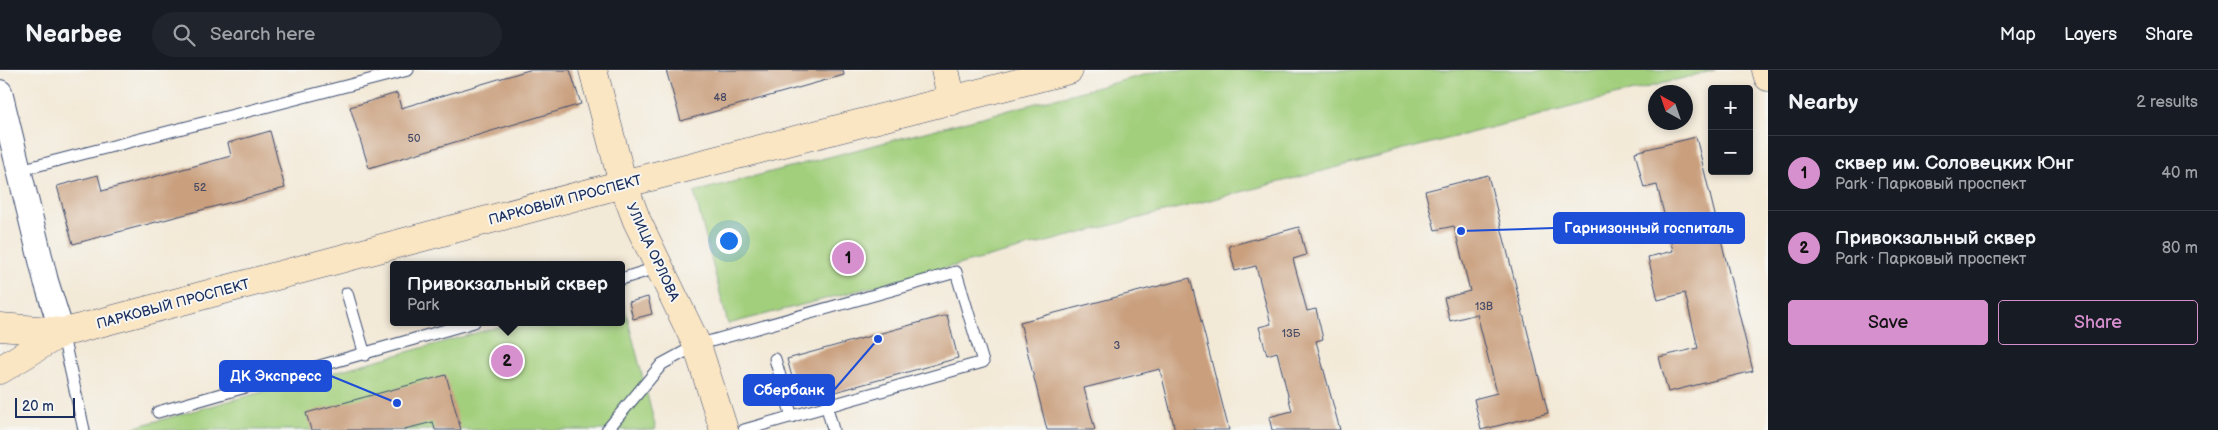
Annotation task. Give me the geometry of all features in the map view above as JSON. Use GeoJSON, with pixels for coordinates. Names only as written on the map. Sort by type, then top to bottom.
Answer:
{"type":"FeatureCollection","features":[{"type":"Feature","properties":{"kind":"main road","name":"УЛИЦА ОРЛОВА"},"geometry":{"type":"LineString","coordinates":[[593,70],[623,184],[637,221],[697,345],[724,430]]}},
{"type":"Feature","properties":{"kind":"main road"},"geometry":{"type":"LineString","coordinates":[[944,70],[952,101]]}},
{"type":"Feature","properties":{"kind":"main road","name":"ПАРКОВЫЙ ПРОСПЕКТ"},"geometry":{"type":"LineString","coordinates":[[0,370],[62,332],[623,184],[1069,70]]}},
{"type":"Feature","properties":{"kind":"main road"},"geometry":{"type":"LineString","coordinates":[[1766,70],[1768,77]]}},
{"type":"Feature","properties":{"kind":"main road","name":"ПАРКОВЫЙ ПРОСПЕКТ"},"geometry":{"type":"LineString","coordinates":[[0,327],[62,332]]}},
{"type":"Feature","properties":{"kind":"street"},"geometry":{"type":"LineString","coordinates":[[0,92],[46,281],[62,332]]}},
{"type":"Feature","properties":{"kind":"lane"},"geometry":{"type":"LineString","coordinates":[[20,170],[408,70]]}},
{"type":"Feature","properties":{"kind":"lane"},"geometry":{"type":"LineString","coordinates":[[625,278],[659,267]]}},
{"type":"Feature","properties":{"kind":"lane"},"geometry":{"type":"LineString","coordinates":[[607,430],[662,364],[697,345],[956,272],[983,362],[744,430]]}},
{"type":"Feature","properties":{"kind":"lane"},"geometry":{"type":"LineString","coordinates":[[348,294],[365,355]]}},
{"type":"Feature","properties":{"kind":"lane"},"geometry":{"type":"LineString","coordinates":[[158,412],[365,355],[461,326]]}},
{"type":"Feature","properties":{"kind":"lane"},"geometry":{"type":"LineString","coordinates":[[62,332],[84,430]]}},
{"type":"Feature","properties":{"kind":"lane"},"geometry":{"type":"LineString","coordinates":[[775,359],[792,417]]}},
{"type":"Feature","properties":{"kind":"lane"},"geometry":{"type":"LineString","coordinates":[[827,407],[833,430]]}},
{"type":"Feature","properties":{"kind":"green space"},"geometry":{"type":"Polygon","coordinates":[[[1163,70],[1715,70],[1657,85],[1648,85],[1648,87],[728,324],[694,192],[1163,70]]]}},
{"type":"Feature","properties":{"kind":"green space"},"geometry":{"type":"Polygon","coordinates":[[[625,309],[656,429],[653,430],[124,430],[501,326],[625,326],[625,309]]]}},
{"type":"Feature","properties":{"kind":"building"},"geometry":{"type":"Polygon","coordinates":[[[529,70],[570,70],[581,104],[369,168],[350,107],[397,93],[401,108],[529,70]]]}},
{"type":"Feature","properties":{"kind":"building"},"geometry":{"type":"Polygon","coordinates":[[[666,70],[843,70],[844,75],[681,121],[666,70]]]}},
{"type":"Feature","properties":{"kind":"building"},"geometry":{"type":"Polygon","coordinates":[[[270,131],[285,188],[73,244],[57,186],[98,175],[102,191],[231,156],[228,143],[270,131]]]}},
{"type":"Feature","properties":{"kind":"building"},"geometry":{"type":"Polygon","coordinates":[[[1696,137],[1753,371],[1668,392],[1659,357],[1698,348],[1685,293],[1658,300],[1648,257],[1673,251],[1657,185],[1644,188],[1635,152],[1696,137]]]}},
{"type":"Feature","properties":{"kind":"building"},"geometry":{"type":"Polygon","coordinates":[[[1488,175],[1548,413],[1481,430],[1474,399],[1497,393],[1477,314],[1450,321],[1444,298],[1470,291],[1454,226],[1435,230],[1425,191],[1488,175]]]}},
{"type":"Feature","properties":{"kind":"building"},"geometry":{"type":"Polygon","coordinates":[[[1299,227],[1306,255],[1293,259],[1307,311],[1316,309],[1323,339],[1316,341],[1340,430],[1272,430],[1269,417],[1292,411],[1277,352],[1267,355],[1259,327],[1271,324],[1256,266],[1235,271],[1229,246],[1299,227]]]}},
{"type":"Feature","properties":{"kind":"building"},"geometry":{"type":"Polygon","coordinates":[[[1190,278],[1229,430],[1175,430],[1160,369],[1084,388],[1095,430],[1047,430],[1020,322],[1190,278]]]}},
{"type":"Feature","properties":{"kind":"building"},"geometry":{"type":"Polygon","coordinates":[[[648,297],[652,314],[633,319],[629,302],[648,297]]]}},
{"type":"Feature","properties":{"kind":"building"},"geometry":{"type":"Polygon","coordinates":[[[947,315],[958,358],[799,402],[787,359],[947,315]]]}},
{"type":"Feature","properties":{"kind":"building"},"geometry":{"type":"Polygon","coordinates":[[[446,375],[461,430],[435,430],[433,422],[401,430],[311,430],[306,413],[446,375]]]}},
{"type":"Feature","properties":{"kind":"place","name":"Гарнизонный госпиталь"},"geometry":{"type":"Point","coordinates":[1461,231]}},
{"type":"Feature","properties":{"kind":"place","name":"сквер им. Соловецких Юнг"},"geometry":{"type":"Point","coordinates":[848,258]}},
{"type":"Feature","properties":{"kind":"place","name":"Сбербанк"},"geometry":{"type":"Point","coordinates":[878,339]}},
{"type":"Feature","properties":{"kind":"place","name":"Привокзальный сквер"},"geometry":{"type":"Point","coordinates":[507,361]}},
{"type":"Feature","properties":{"kind":"place","name":"ДК Экспресс"},"geometry":{"type":"Point","coordinates":[397,403]}}]}
